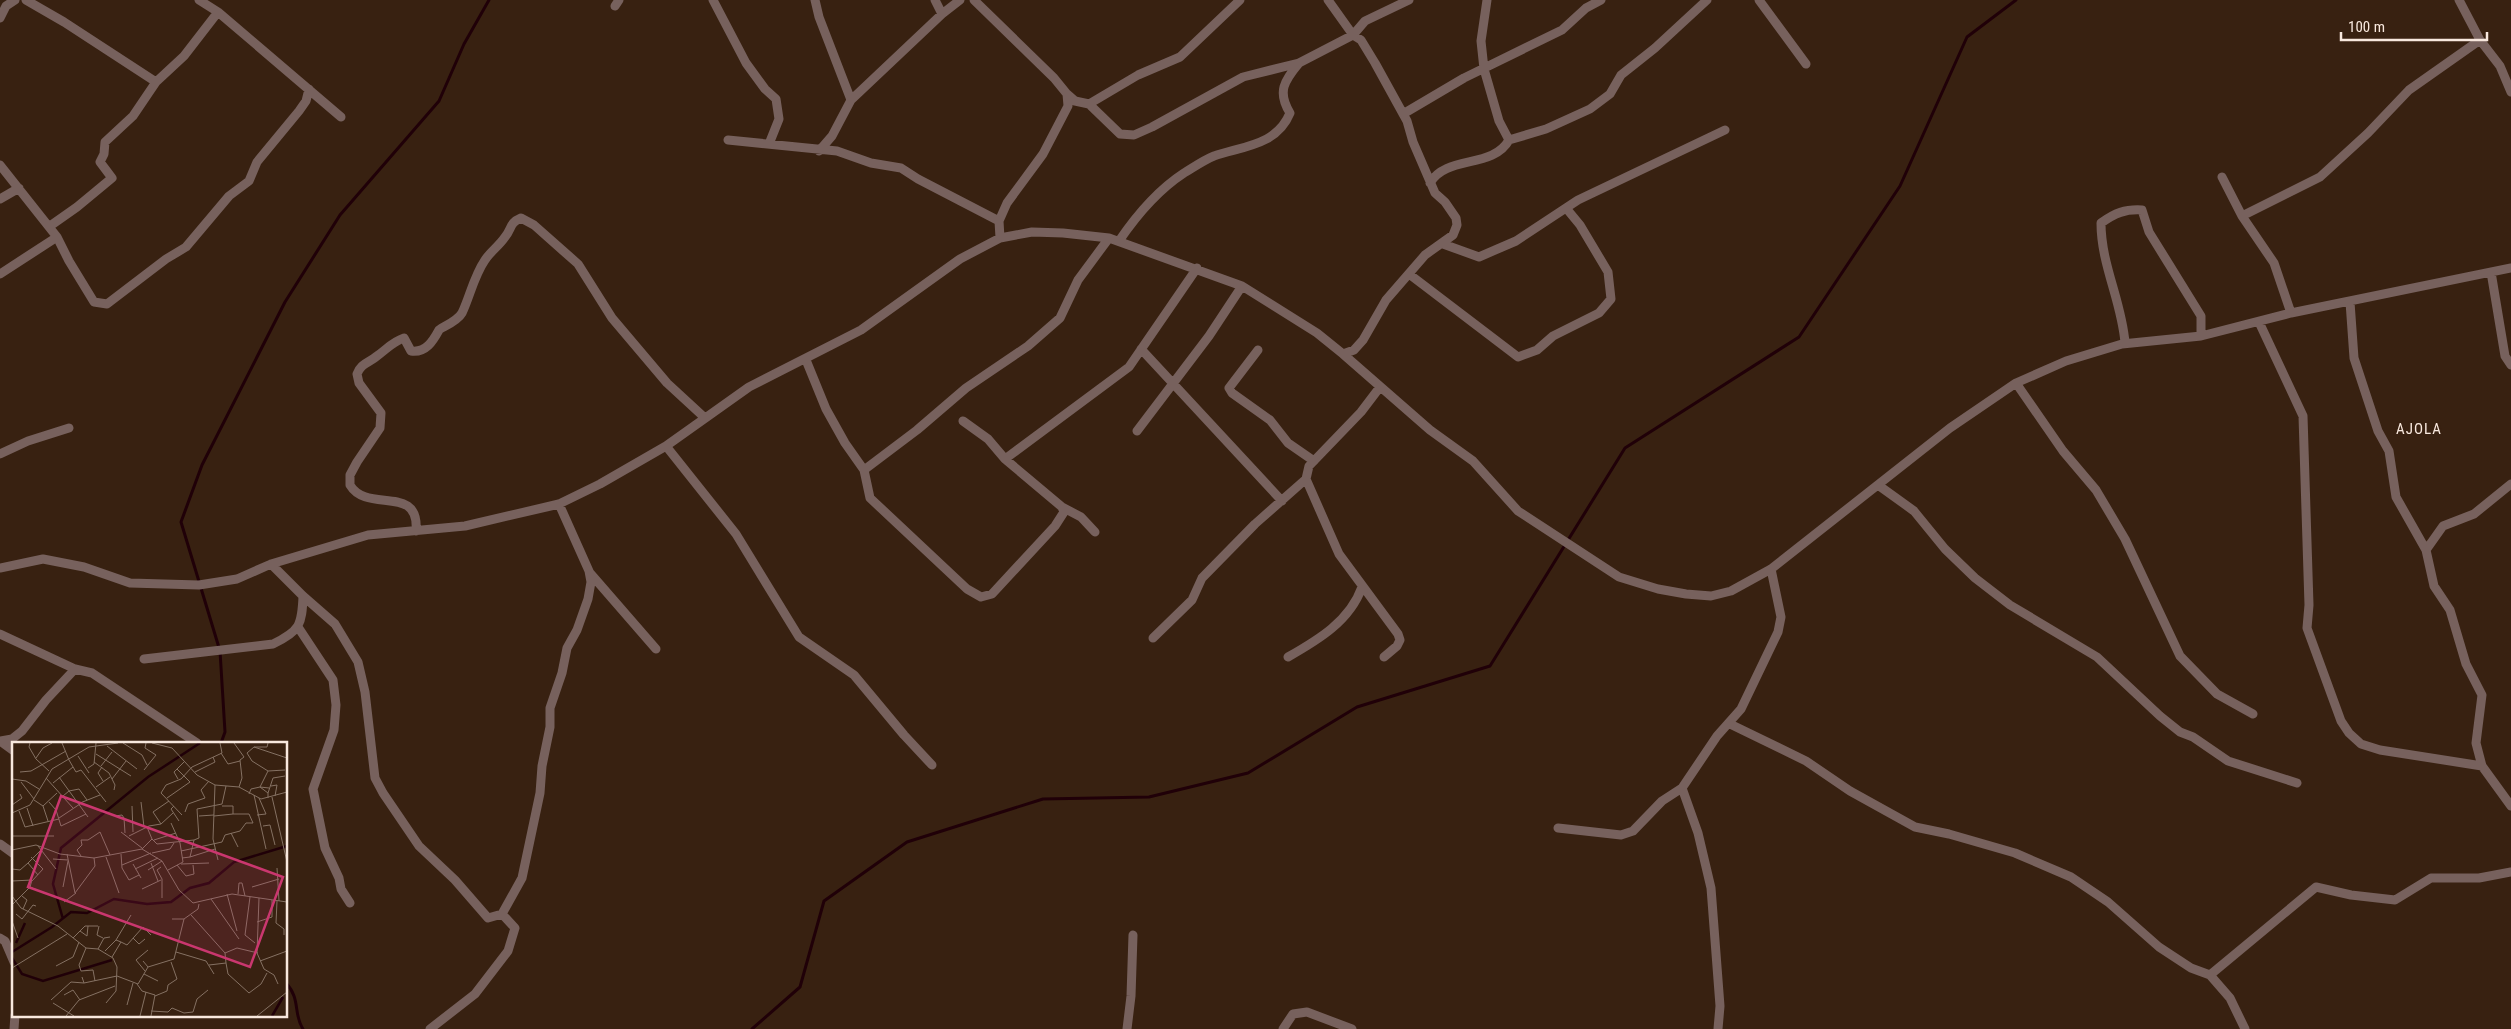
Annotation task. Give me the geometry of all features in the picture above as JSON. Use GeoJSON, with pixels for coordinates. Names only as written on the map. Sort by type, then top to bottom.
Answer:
{"type":"FeatureCollection","features":[{"type":"Feature","properties":{"kind":"street"},"geometry":{"type":"LineString","coordinates":[[1,15],[14,0]]}},
{"type":"Feature","properties":{"kind":"street"},"geometry":{"type":"LineString","coordinates":[[26,0],[64,22],[156,82]]}},
{"type":"Feature","properties":{"kind":"street"},"geometry":{"type":"LineString","coordinates":[[199,0],[214,10],[341,117]]}},
{"type":"Feature","properties":{"kind":"street"},"geometry":{"type":"LineString","coordinates":[[50,226],[77,207],[112,178],[100,162],[104,154],[105,142],[133,116],[156,82],[184,56],[214,10],[217,0]]}},
{"type":"Feature","properties":{"kind":"street"},"geometry":{"type":"LineString","coordinates":[[713,0],[746,63],[765,89],[776,99],[779,118],[769,144]]}},
{"type":"Feature","properties":{"kind":"street"},"geometry":{"type":"LineString","coordinates":[[815,0],[819,17],[851,100]]}},
{"type":"Feature","properties":{"kind":"street"},"geometry":{"type":"LineString","coordinates":[[935,0],[942,14]]}},
{"type":"Feature","properties":{"kind":"street"},"geometry":{"type":"LineString","coordinates":[[819,151],[832,136],[851,100],[942,14],[960,0]]}},
{"type":"Feature","properties":{"kind":"street"},"geometry":{"type":"LineString","coordinates":[[974,0],[1022,44],[1067,94],[1076,101],[1089,104],[1120,134],[1134,135],[1243,77],[1299,63],[1353,35],[1365,21],[1409,0]]}},
{"type":"Feature","properties":{"kind":"street"},"geometry":{"type":"LineString","coordinates":[[1089,104],[1138,75],[1180,56],[1240,0]]}},
{"type":"Feature","properties":{"kind":"street"},"geometry":{"type":"LineString","coordinates":[[1328,0],[1353,35],[1361,40],[1375,63],[1403,114],[1435,193],[1445,202],[1456,218],[1457,225],[1453,235],[1443,244],[1425,255],[1386,300],[1363,340],[1354,350],[1343,354]]}},
{"type":"Feature","properties":{"kind":"street"},"geometry":{"type":"LineString","coordinates":[[1487,0],[1481,41],[1484,69],[1499,121],[1509,140]]}},
{"type":"Feature","properties":{"kind":"street"},"geometry":{"type":"LineString","coordinates":[[1403,114],[1464,78],[1562,30],[1586,8],[1601,0]]}},
{"type":"Feature","properties":{"kind":"street"},"geometry":{"type":"LineString","coordinates":[[1430,183],[1439,172],[1488,157],[1506,146],[1509,140],[1546,129],[1590,109],[1610,94],[1621,75],[1655,48],[1707,0]]}},
{"type":"Feature","properties":{"kind":"street"},"geometry":{"type":"LineString","coordinates":[[1759,0],[1806,64]]}},
{"type":"Feature","properties":{"kind":"street"},"geometry":{"type":"LineString","coordinates":[[2460,0],[2480,40],[2500,66],[2511,92]]}},
{"type":"Feature","properties":{"kind":"street"},"geometry":{"type":"LineString","coordinates":[[2242,216],[2320,177],[2368,133],[2409,90],[2480,40]]}},
{"type":"Feature","properties":{"kind":"street"},"geometry":{"type":"LineString","coordinates":[[1118,241],[1138,212],[1182,175],[1212,157],[1259,142],[1277,134],[1285,125],[1290,114],[1283,101],[1285,80],[1299,63]]}},
{"type":"Feature","properties":{"kind":"street"},"geometry":{"type":"LineString","coordinates":[[0,165],[50,226],[94,302],[107,304],[166,259],[186,247],[229,196],[249,181],[257,162],[306,101],[309,89]]}},
{"type":"Feature","properties":{"kind":"street"},"geometry":{"type":"LineString","coordinates":[[1000,238],[999,221],[1006,203],[1043,154],[1068,106],[1067,94]]}},
{"type":"Feature","properties":{"kind":"street"},"geometry":{"type":"LineString","coordinates":[[1443,244],[1479,257],[1516,241],[1578,200],[1725,130]]}},
{"type":"Feature","properties":{"kind":"street"},"geometry":{"type":"LineString","coordinates":[[728,140],[819,151],[837,151],[871,164],[901,168],[918,179],[999,221]]}},
{"type":"Feature","properties":{"kind":"street"},"geometry":{"type":"LineString","coordinates":[[2222,177],[2242,216],[2274,263],[2291,313]]}},
{"type":"Feature","properties":{"kind":"street"},"geometry":{"type":"LineString","coordinates":[[0,199],[19,188]]}},
{"type":"Feature","properties":{"kind":"street"},"geometry":{"type":"LineString","coordinates":[[1409,274],[1518,357],[1537,350],[1553,336],[1599,313],[1611,299],[1608,272],[1580,225],[1566,208]]}},
{"type":"Feature","properties":{"kind":"street"},"geometry":{"type":"LineString","coordinates":[[2125,344],[2124,319],[2101,244],[2101,223],[2114,214],[2129,209],[2142,210],[2149,232],[2201,316],[2201,336]]}},
{"type":"Feature","properties":{"kind":"street"},"geometry":{"type":"LineString","coordinates":[[416,531],[417,520],[414,511],[405,504],[361,497],[350,485],[350,475],[380,428],[381,419],[381,413],[359,383],[357,374],[366,361],[376,358],[395,341],[404,338],[411,351],[417,352],[429,347],[439,329],[452,324],[462,312],[466,298],[485,260],[508,235],[510,225],[521,218],[534,225],[578,264],[612,318],[667,383],[705,418]]}},
{"type":"Feature","properties":{"kind":"street"},"geometry":{"type":"LineString","coordinates":[[0,568],[42,559],[84,567],[130,583],[199,585],[237,578],[271,564],[368,535],[490,522],[559,504],[600,484],[666,446],[749,388],[861,330],[960,259],[1000,238],[1040,232],[1109,238],[1197,268],[1242,286],[1286,312],[1343,354],[1430,430],[1473,461],[1518,511],[1619,577],[1658,589],[1711,596],[1731,591],[1771,569],[1950,428],[2016,383],[2066,361],[2125,344],[2201,336],[2291,313],[2511,268]]}},
{"type":"Feature","properties":{"kind":"street"},"geometry":{"type":"LineString","coordinates":[[0,274],[57,238]]}},
{"type":"Feature","properties":{"kind":"street"},"geometry":{"type":"LineString","coordinates":[[864,470],[918,430],[966,388],[1028,346],[1060,318],[1078,280],[1109,238]]}},
{"type":"Feature","properties":{"kind":"street"},"geometry":{"type":"LineString","coordinates":[[1005,459],[1129,367],[1197,268]]}},
{"type":"Feature","properties":{"kind":"street"},"geometry":{"type":"LineString","coordinates":[[2491,272],[2505,356],[2511,365]]}},
{"type":"Feature","properties":{"kind":"street"},"geometry":{"type":"LineString","coordinates":[[1136,431],[1209,336],[1242,286]]}},
{"type":"Feature","properties":{"kind":"street"},"geometry":{"type":"LineString","coordinates":[[2350,302],[2354,358],[2378,431],[2390,451],[2396,497],[2426,550],[2434,586],[2450,610],[2466,664],[2482,695],[2476,743],[2482,766],[2511,806]]}},
{"type":"Feature","properties":{"kind":"street"},"geometry":{"type":"LineString","coordinates":[[2258,322],[2303,416],[2309,605],[2307,628],[2341,721],[2360,744],[2380,750],[2482,766]]}},
{"type":"Feature","properties":{"kind":"street"},"geometry":{"type":"LineString","coordinates":[[1141,350],[1173,382],[1282,501]]}},
{"type":"Feature","properties":{"kind":"street"},"geometry":{"type":"LineString","coordinates":[[1258,350],[1229,388],[1232,393],[1270,420],[1288,443],[1314,461]]}},
{"type":"Feature","properties":{"kind":"street"},"geometry":{"type":"LineString","coordinates":[[806,360],[826,409],[845,443],[864,470],[870,498],[967,589],[981,597],[992,594],[1055,526],[1064,512],[1062,507]]}},
{"type":"Feature","properties":{"kind":"street"},"geometry":{"type":"LineString","coordinates":[[2016,383],[2063,451],[2096,490],[2125,539],[2180,656],[2216,694],[2253,714]]}},
{"type":"Feature","properties":{"kind":"street"},"geometry":{"type":"LineString","coordinates":[[1153,638],[1192,600],[1202,578],[1306,479],[1310,466],[1314,461],[1361,412],[1380,387]]}},
{"type":"Feature","properties":{"kind":"street"},"geometry":{"type":"LineString","coordinates":[[963,420],[988,439],[1005,459],[1062,507],[1081,517],[1095,532]]}},
{"type":"Feature","properties":{"kind":"street"},"geometry":{"type":"LineString","coordinates":[[0,454],[28,441],[69,428]]}},
{"type":"Feature","properties":{"kind":"street"},"geometry":{"type":"LineString","coordinates":[[666,446],[736,534],[799,637],[854,675],[904,736],[932,765]]}},
{"type":"Feature","properties":{"kind":"street"},"geometry":{"type":"LineString","coordinates":[[1306,479],[1339,554],[1400,640],[1397,646],[1384,657]]}},
{"type":"Feature","properties":{"kind":"street"},"geometry":{"type":"LineString","coordinates":[[2426,550],[2443,526],[2474,514],[2511,484]]}},
{"type":"Feature","properties":{"kind":"street"},"geometry":{"type":"LineString","coordinates":[[1878,485],[1914,511],[1945,549],[1975,578],[2026,614],[2097,657],[2160,716],[2180,732],[2193,737],[2228,761],[2297,783]]}},
{"type":"Feature","properties":{"kind":"street"},"geometry":{"type":"LineString","coordinates":[[271,564],[335,624],[358,662],[365,692],[375,778],[383,793],[419,846],[456,880],[488,918],[502,914],[522,878],[540,792],[542,766],[550,727],[550,708],[562,673],[567,648],[577,630],[588,599],[591,582],[589,571],[559,504]]}},
{"type":"Feature","properties":{"kind":"street"},"geometry":{"type":"LineString","coordinates":[[1558,828],[1621,835],[1633,831],[1662,801],[1682,788],[1717,736],[1742,709],[1778,632],[1781,617],[1771,569]]}},
{"type":"Feature","properties":{"kind":"street"},"geometry":{"type":"LineString","coordinates":[[589,571],[656,649]]}},
{"type":"Feature","properties":{"kind":"street"},"geometry":{"type":"LineString","coordinates":[[1288,657],[1320,639],[1351,610],[1362,587]]}},
{"type":"Feature","properties":{"kind":"street"},"geometry":{"type":"LineString","coordinates":[[144,659],[273,644],[290,636],[298,627],[302,618],[303,596]]}},
{"type":"Feature","properties":{"kind":"street"},"geometry":{"type":"LineString","coordinates":[[298,627],[333,680],[336,705],[334,730],[313,789],[324,848],[339,878],[341,890],[350,903]]}},
{"type":"Feature","properties":{"kind":"street"},"geometry":{"type":"LineString","coordinates":[[0,634],[75,669],[100,678],[196,742]]}},
{"type":"Feature","properties":{"kind":"street"},"geometry":{"type":"LineString","coordinates":[[0,741],[12,740],[22,732],[46,700],[75,669]]}},
{"type":"Feature","properties":{"kind":"street"},"geometry":{"type":"LineString","coordinates":[[1730,724],[1806,761],[1850,791],[1915,827],[1949,834],[2015,853],[2071,877],[2108,902],[2159,947],[2192,968],[2210,975],[2230,998],[2245,1029]]}},
{"type":"Feature","properties":{"kind":"street"},"geometry":{"type":"LineString","coordinates":[[0,741],[12,750]]}},
{"type":"Feature","properties":{"kind":"street"},"geometry":{"type":"LineString","coordinates":[[1682,788],[1698,833],[1711,888],[1720,1006],[1718,1029]]}},
{"type":"Feature","properties":{"kind":"street"},"geometry":{"type":"LineString","coordinates":[[0,844],[12,853]]}},
{"type":"Feature","properties":{"kind":"street"},"geometry":{"type":"LineString","coordinates":[[2210,975],[2316,886],[2351,895],[2395,900],[2431,878],[2479,878],[2511,872]]}},
{"type":"Feature","properties":{"kind":"street"},"geometry":{"type":"LineString","coordinates":[[430,1029],[475,994],[508,951],[515,928],[502,914]]}},
{"type":"Feature","properties":{"kind":"street"},"geometry":{"type":"LineString","coordinates":[[1126,1029],[1131,996],[1133,936]]}},
{"type":"Feature","properties":{"kind":"street"},"geometry":{"type":"LineString","coordinates":[[0,938],[5,941],[12,957]]}},
{"type":"Feature","properties":{"kind":"street"},"geometry":{"type":"LineString","coordinates":[[1283,1029],[1293,1014],[1307,1012],[1352,1029]]}},
{"type":"Feature","properties":{"kind":"street"},"geometry":{"type":"LineString","coordinates":[[14,1029],[15,1016]]}},
{"type":"Feature","properties":{"kind":"waterway"},"geometry":{"type":"LineString","coordinates":[[221,742],[225,732],[220,651],[181,522],[202,465],[285,302],[340,215],[439,101],[464,44],[489,0]]}},
{"type":"Feature","properties":{"kind":"waterway"},"geometry":{"type":"LineString","coordinates":[[752,1029],[800,987],[824,901],[907,842],[1043,799],[1149,797],[1248,773],[1357,707],[1490,666],[1625,448],[1799,337],[1900,186],[1967,37],[2016,0]]}},
{"type":"Feature","properties":{"kind":"waterway"},"geometry":{"type":"LineString","coordinates":[[288,985],[294,995],[298,1018],[303,1029]]}},
{"type":"Feature","properties":{"kind":"district","name":"AJOLA"},"geometry":{"type":"Point","coordinates":[2419,429]}}]}
